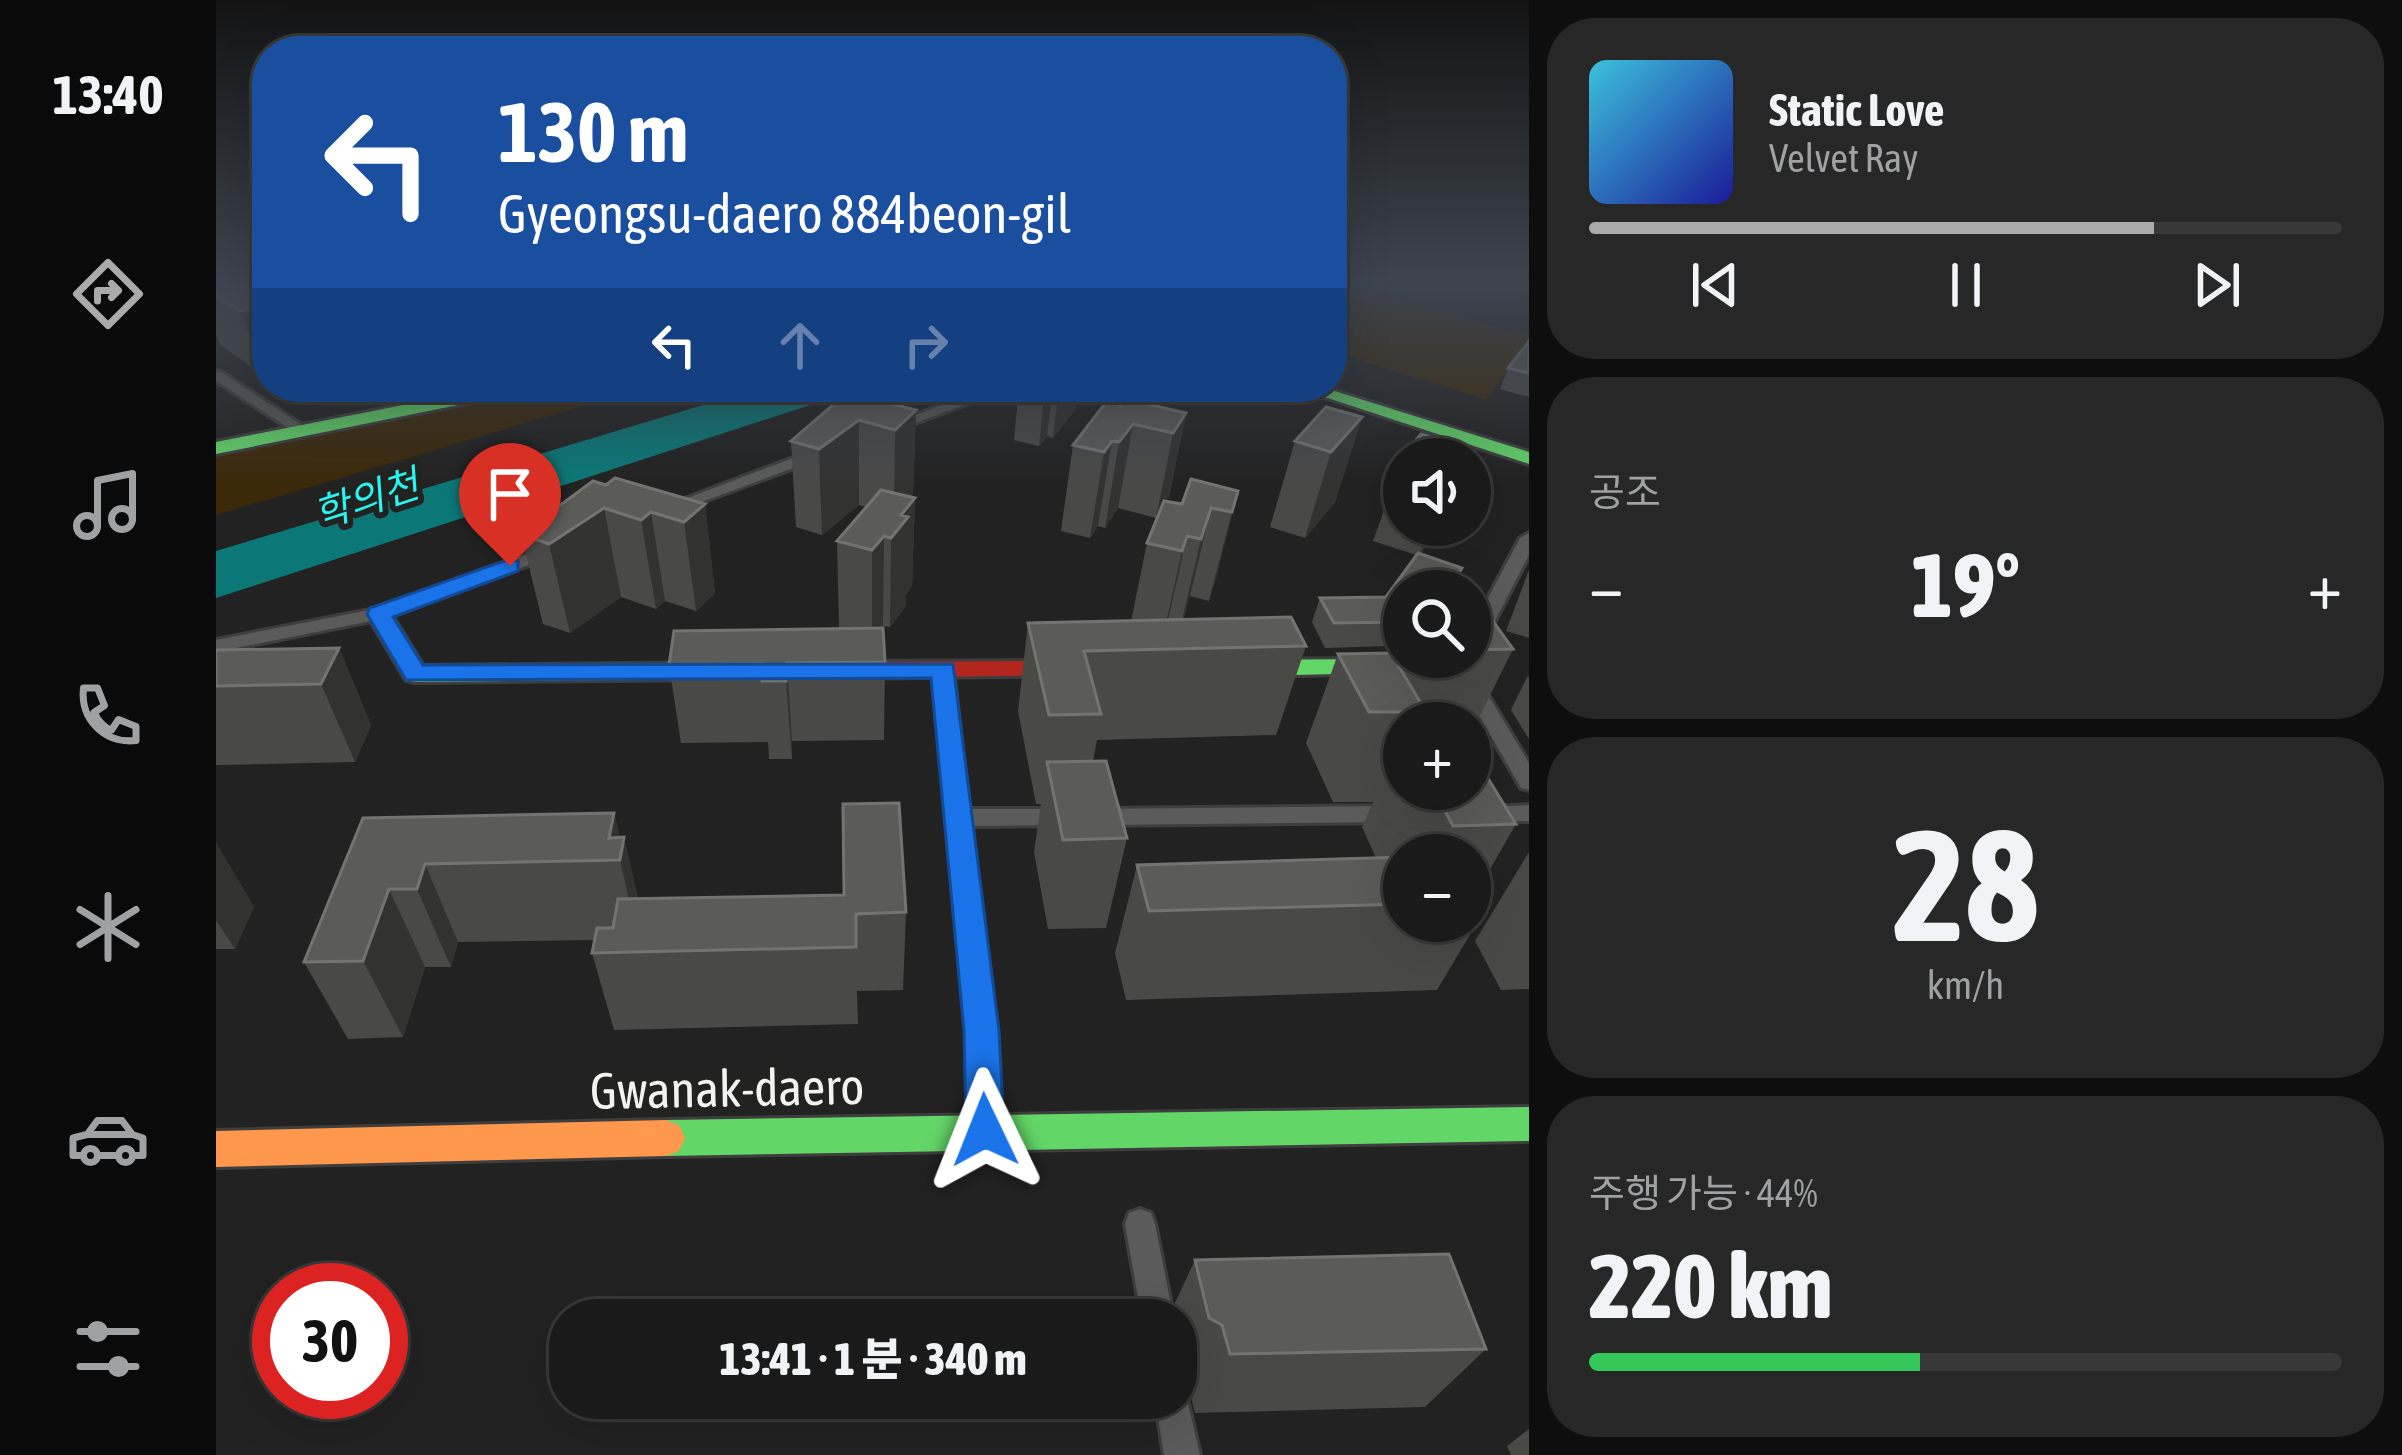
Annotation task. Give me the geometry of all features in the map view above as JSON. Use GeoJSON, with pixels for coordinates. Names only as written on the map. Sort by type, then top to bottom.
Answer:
{"type":"FeatureCollection","features":[{"type":"Feature","properties":{"kind":"main road"},"geometry":{"type":"LineString","coordinates":[[1347,381],[1529,438]]}},
{"type":"Feature","properties":{"kind":"main road"},"geometry":{"type":"LineString","coordinates":[[1347,401],[1529,458]]}},
{"type":"Feature","properties":{"kind":"main road"},"geometry":{"type":"LineString","coordinates":[[216,448],[447,402]]}},
{"type":"Feature","properties":{"kind":"main road"},"geometry":{"type":"LineString","coordinates":[[379,614],[415,674],[745,671]]}},
{"type":"Feature","properties":{"kind":"main road"},"geometry":{"type":"LineString","coordinates":[[1226,668],[1383,663]]}},
{"type":"Feature","properties":{"kind":"main road"},"geometry":{"type":"LineString","coordinates":[[815,670],[1084,669]]}},
{"type":"Feature","properties":{"kind":"main road","name":"Gwanak-daero"},"geometry":{"type":"LineString","coordinates":[[216,1149],[985,1130],[1529,1124]]}},
{"type":"Feature","properties":{"kind":"street"},"geometry":{"type":"LineString","coordinates":[[216,375],[252,398]]}},
{"type":"Feature","properties":{"kind":"street"},"geometry":{"type":"LineString","coordinates":[[258,402],[303,431]]}},
{"type":"Feature","properties":{"kind":"street"},"geometry":{"type":"LineString","coordinates":[[863,438],[963,402]]}},
{"type":"Feature","properties":{"kind":"street"},"geometry":{"type":"LineString","coordinates":[[641,518],[842,445]]}},
{"type":"Feature","properties":{"kind":"street"},"geometry":{"type":"LineString","coordinates":[[1491,597],[1529,538]]}},
{"type":"Feature","properties":{"kind":"street"},"geometry":{"type":"LineString","coordinates":[[216,646],[379,614],[576,542]]}},
{"type":"Feature","properties":{"kind":"street"},"geometry":{"type":"LineString","coordinates":[[944,670],[982,1031],[985,1130]]}},
{"type":"Feature","properties":{"kind":"street"},"geometry":{"type":"LineString","coordinates":[[1461,678],[1529,782]]}},
{"type":"Feature","properties":{"kind":"street"},"geometry":{"type":"LineString","coordinates":[[1458,814],[1529,813]]}},
{"type":"Feature","properties":{"kind":"street"},"geometry":{"type":"LineString","coordinates":[[961,818],[1411,814]]}},
{"type":"Feature","properties":{"kind":"street"},"geometry":{"type":"LineString","coordinates":[[1141,1223],[1154,1299]]}},
{"type":"Feature","properties":{"kind":"street"},"geometry":{"type":"LineString","coordinates":[[1176,1419],[1182,1455]]}},
{"type":"Feature","properties":{"kind":"shaded area"},"geometry":{"type":"Polygon","coordinates":[[[1347,349],[1525,349],[1486,400],[1347,356],[1347,349]]]}},
{"type":"Feature","properties":{"kind":"shaded area"},"geometry":{"type":"Polygon","coordinates":[[[465,402],[596,402],[216,515],[216,451],[465,402]]]}},
{"type":"Feature","properties":{"kind":"water","name":"학의천"},"geometry":{"type":"Polygon","coordinates":[[[713,402],[820,402],[216,598],[216,551],[713,402]]]}},
{"type":"Feature","properties":{"kind":"building"},"geometry":{"type":"Polygon","coordinates":[[[1523,349],[1529,349],[1529,373],[1508,368],[1523,349]]]}},
{"type":"Feature","properties":{"kind":"building"},"geometry":{"type":"Polygon","coordinates":[[[836,402],[884,402],[916,410],[895,430],[859,420],[819,449],[791,441],[836,402]]]}},
{"type":"Feature","properties":{"kind":"building"},"geometry":{"type":"Polygon","coordinates":[[[1106,402],[1138,402],[1186,413],[1173,433],[1133,424],[1104,452],[1073,445],[1106,402]]]}},
{"type":"Feature","properties":{"kind":"building"},"geometry":{"type":"Polygon","coordinates":[[[1326,407],[1362,417],[1331,452],[1295,441],[1326,407]]]}},
{"type":"Feature","properties":{"kind":"building"},"geometry":{"type":"Polygon","coordinates":[[[615,478],[705,504],[684,522],[651,512],[641,520],[604,508],[549,544],[521,534],[593,481],[606,485],[615,478]]]}},
{"type":"Feature","properties":{"kind":"building"},"geometry":{"type":"Polygon","coordinates":[[[1191,479],[1238,491],[1232,512],[1211,508],[1201,539],[1187,536],[1182,551],[1147,543],[1164,501],[1182,504],[1191,479]]]}},
{"type":"Feature","properties":{"kind":"building"},"geometry":{"type":"Polygon","coordinates":[[[881,490],[915,498],[901,515],[908,517],[891,538],[884,536],[872,550],[837,541],[881,490]]]}},
{"type":"Feature","properties":{"kind":"building"},"geometry":{"type":"Polygon","coordinates":[[[1418,553],[1462,568],[1461,570],[1406,570],[1418,553]]]}},
{"type":"Feature","properties":{"kind":"building"},"geometry":{"type":"Polygon","coordinates":[[[1383,597],[1383,622],[1334,623],[1320,598],[1383,597]]]}},
{"type":"Feature","properties":{"kind":"building"},"geometry":{"type":"Polygon","coordinates":[[[1291,617],[1306,646],[1084,651],[1101,714],[1049,715],[1028,623],[1291,617]]]}},
{"type":"Feature","properties":{"kind":"building"},"geometry":{"type":"Polygon","coordinates":[[[1491,618],[1513,649],[1491,650],[1491,618]]]}},
{"type":"Feature","properties":{"kind":"building"},"geometry":{"type":"Polygon","coordinates":[[[883,628],[885,662],[787,663],[786,681],[762,681],[763,664],[669,665],[674,631],[883,628]]]}},
{"type":"Feature","properties":{"kind":"building"},"geometry":{"type":"Polygon","coordinates":[[[339,648],[321,684],[216,686],[216,650],[339,648]]]}},
{"type":"Feature","properties":{"kind":"building"},"geometry":{"type":"Polygon","coordinates":[[[1383,653],[1383,678],[1406,678],[1420,702],[1383,702],[1383,712],[1369,712],[1338,654],[1383,653]]]}},
{"type":"Feature","properties":{"kind":"building"},"geometry":{"type":"Polygon","coordinates":[[[1106,761],[1127,838],[1063,840],[1047,762],[1106,761]]]}},
{"type":"Feature","properties":{"kind":"building"},"geometry":{"type":"Polygon","coordinates":[[[1491,783],[1516,824],[1453,826],[1444,810],[1491,810],[1491,783]]]}},
{"type":"Feature","properties":{"kind":"building"},"geometry":{"type":"Polygon","coordinates":[[[899,803],[906,912],[856,914],[856,947],[592,953],[597,928],[613,928],[618,899],[844,895],[843,804],[899,803]]]}},
{"type":"Feature","properties":{"kind":"building"},"geometry":{"type":"Polygon","coordinates":[[[614,813],[609,838],[624,837],[620,860],[425,864],[417,889],[389,889],[363,961],[304,962],[363,818],[614,813]]]}},
{"type":"Feature","properties":{"kind":"building"},"geometry":{"type":"Polygon","coordinates":[[[1383,858],[1383,905],[1149,911],[1137,865],[1383,858]]]}},
{"type":"Feature","properties":{"kind":"building"},"geometry":{"type":"Polygon","coordinates":[[[1449,1254],[1486,1349],[1230,1354],[1222,1325],[1209,1318],[1195,1260],[1449,1254]]]}},
{"type":"Feature","properties":{"kind":"traffic: fast"},"geometry":{"type":"LineString","coordinates":[[1347,401],[1529,458]]}},
{"type":"Feature","properties":{"kind":"traffic: fast"},"geometry":{"type":"LineString","coordinates":[[216,448],[447,402]]}},
{"type":"Feature","properties":{"kind":"traffic: fast"},"geometry":{"type":"LineString","coordinates":[[379,614],[415,674],[715,671]]}},
{"type":"Feature","properties":{"kind":"traffic: fast"},"geometry":{"type":"LineString","coordinates":[[1253,668],[1375,667]]}},
{"type":"Feature","properties":{"kind":"traffic: fast"},"geometry":{"type":"LineString","coordinates":[[666,1138],[1529,1124]]}},
{"type":"Feature","properties":{"kind":"traffic: slow"},"geometry":{"type":"LineString","coordinates":[[216,1149],[666,1138]]}},
{"type":"Feature","properties":{"kind":"traffic: jam"},"geometry":{"type":"LineString","coordinates":[[845,670],[1063,669]]}},
{"type":"Feature","properties":{"kind":"route"},"geometry":{"type":"LineString","coordinates":[[510,566],[379,614],[415,674],[944,670],[982,1031],[985,1130]]}}]}
